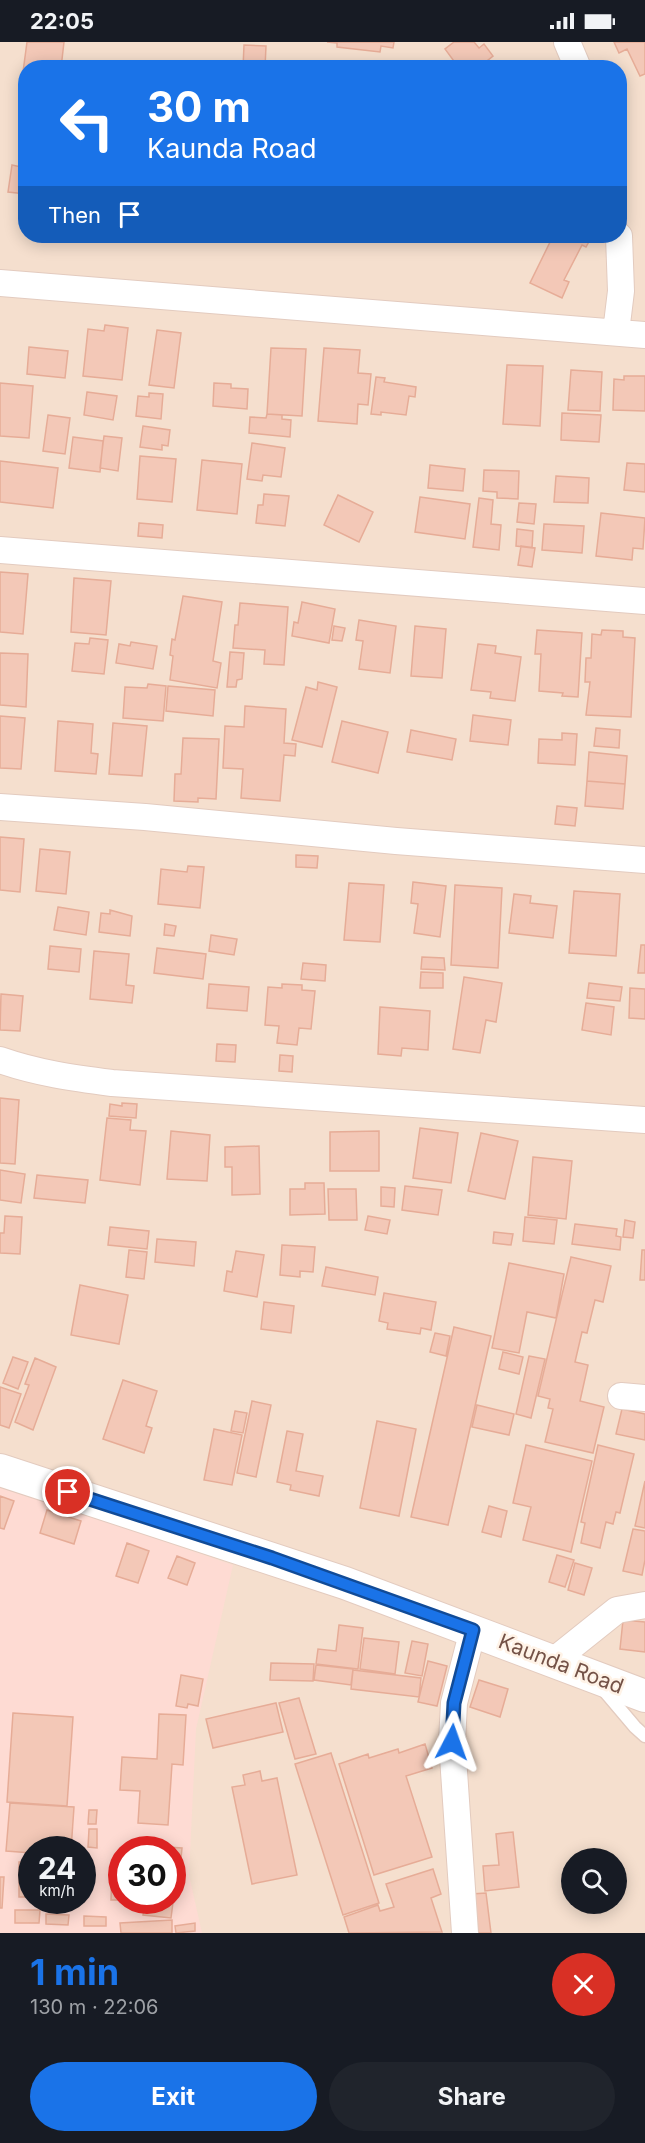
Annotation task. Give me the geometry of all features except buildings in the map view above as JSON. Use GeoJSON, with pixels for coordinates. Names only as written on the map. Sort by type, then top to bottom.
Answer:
{"type":"FeatureCollection","features":[{"type":"Feature","properties":{"kind":"street"},"geometry":{"type":"LineString","coordinates":[[567,42],[575,60]]}},
{"type":"Feature","properties":{"kind":"street"},"geometry":{"type":"LineString","coordinates":[[616,332],[621,291],[619,243]]}},
{"type":"Feature","properties":{"kind":"street"},"geometry":{"type":"LineString","coordinates":[[0,283],[645,335]]}},
{"type":"Feature","properties":{"kind":"street"},"geometry":{"type":"LineString","coordinates":[[0,550],[645,602]]}},
{"type":"Feature","properties":{"kind":"street"},"geometry":{"type":"LineString","coordinates":[[0,807],[145,817],[396,841],[645,860]]}},
{"type":"Feature","properties":{"kind":"street"},"geometry":{"type":"LineString","coordinates":[[0,1060],[56,1075],[112,1083],[645,1120]]}},
{"type":"Feature","properties":{"kind":"street","name":"Kaunda Road"},"geometry":{"type":"LineString","coordinates":[[0,1470],[272,1558],[473,1630],[593,1678],[645,1696]]}},
{"type":"Feature","properties":{"kind":"street"},"geometry":{"type":"LineString","coordinates":[[552,1662],[617,1610],[645,1605]]}},
{"type":"Feature","properties":{"kind":"street"},"geometry":{"type":"LineString","coordinates":[[465,1933],[452,1742],[454,1703],[473,1630]]}},
{"type":"Feature","properties":{"kind":"lane"},"geometry":{"type":"LineString","coordinates":[[593,1678],[645,1736]]}},
{"type":"Feature","properties":{"kind":"shaded area"},"geometry":{"type":"Polygon","coordinates":[[[0,42],[645,42],[645,1933],[0,1933],[0,42]]]}},
{"type":"Feature","properties":{"kind":"shaded area"},"geometry":{"type":"Polygon","coordinates":[[[0,1485],[233,1565],[196,1729],[189,1875],[202,1933],[0,1933],[0,1485]]]}},
{"type":"Feature","properties":{"kind":"route"},"geometry":{"type":"LineString","coordinates":[[68,1492],[272,1558],[473,1630],[454,1703],[452,1742]]}}]}
